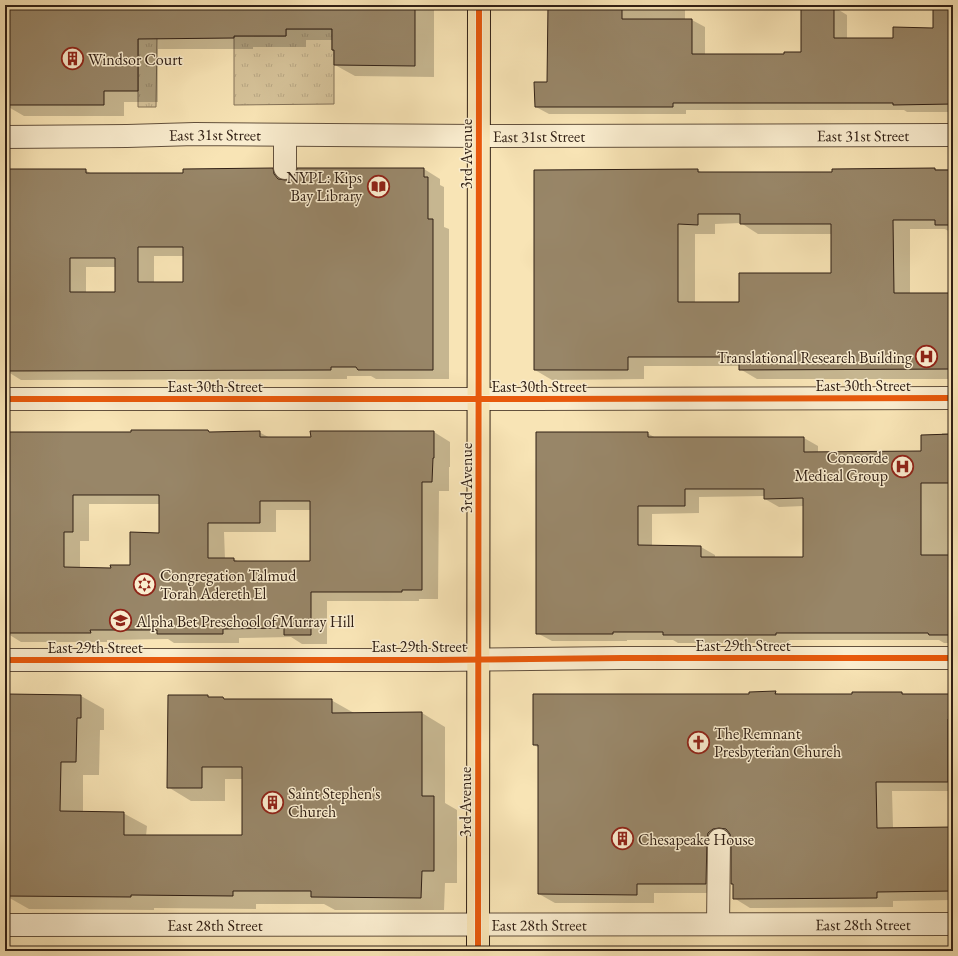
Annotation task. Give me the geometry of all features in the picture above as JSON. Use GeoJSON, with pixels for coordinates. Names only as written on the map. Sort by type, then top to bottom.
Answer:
{"type":"FeatureCollection","features":[{"type":"Feature","properties":{"kind":"main road","name":"3rd Avenue"},"geometry":{"type":"LineString","coordinates":[[478,951],[479,5]]}},
{"type":"Feature","properties":{"kind":"street","name":"East 31st Street"},"geometry":{"type":"LineString","coordinates":[[5,137],[195,134],[479,136],[953,135]]}},
{"type":"Feature","properties":{"kind":"street"},"geometry":{"type":"LineString","coordinates":[[285,135],[285,168]]}},
{"type":"Feature","properties":{"kind":"street","name":"East 30th Street"},"geometry":{"type":"LineString","coordinates":[[5,399],[953,398]]}},
{"type":"Feature","properties":{"kind":"street","name":"East 29th Street"},"geometry":{"type":"LineString","coordinates":[[5,660],[953,658]]}},
{"type":"Feature","properties":{"kind":"street"},"geometry":{"type":"LineString","coordinates":[[718,924],[719,840]]}},
{"type":"Feature","properties":{"kind":"street","name":"East 28th Street"},"geometry":{"type":"LineString","coordinates":[[5,925],[953,924]]}},
{"type":"Feature","properties":{"kind":"green space"},"geometry":{"type":"Polygon","coordinates":[[[286,29],[332,29],[332,50],[334,50],[334,104],[234,105],[234,36],[286,36],[286,29]]]}},
{"type":"Feature","properties":{"kind":"green space"},"geometry":{"type":"Polygon","coordinates":[[[138,35],[157,36],[156,107],[138,107],[138,35]]]}},
{"type":"Feature","properties":{"kind":"building","name":"Windsor Court"},"geometry":{"type":"Polygon","coordinates":[[[5,5],[415,5],[415,66],[334,65],[332,29],[286,29],[286,36],[138,39],[138,91],[104,91],[104,105],[5,105],[5,5]]]}},
{"type":"Feature","properties":{"kind":"building"},"geometry":{"type":"Polygon","coordinates":[[[548,5],[622,5],[622,19],[692,19],[692,54],[784,54],[784,52],[801,52],[801,6],[834,6],[834,38],[893,38],[893,27],[933,28],[933,7],[953,7],[953,104],[893,105],[893,103],[673,103],[673,107],[535,107],[534,82],[547,82],[548,5]]]}},
{"type":"Feature","properties":{"kind":"building"},"geometry":{"type":"Polygon","coordinates":[[[273,168],[274,174],[278,179],[285,180],[291,179],[296,175],[297,168],[424,168],[424,177],[428,177],[428,219],[433,219],[433,370],[358,370],[356,367],[331,367],[331,370],[5,371],[5,169],[86,169],[86,173],[183,173],[183,169],[273,168]],[[138,247],[138,282],[183,282],[183,247],[138,247]],[[70,258],[70,292],[115,292],[115,258],[70,258]]]}},
{"type":"Feature","properties":{"kind":"building"},"geometry":{"type":"Polygon","coordinates":[[[935,168],[935,170],[953,170],[953,225],[935,225],[935,220],[893,220],[894,293],[953,293],[953,369],[739,370],[739,357],[628,357],[628,370],[534,370],[534,170],[698,169],[698,172],[832,172],[832,169],[935,168]],[[698,214],[698,225],[678,224],[678,302],[739,302],[739,273],[831,273],[831,224],[740,224],[740,214],[698,214]]]}},
{"type":"Feature","properties":{"kind":"building"},"geometry":{"type":"Polygon","coordinates":[[[131,430],[208,430],[209,432],[260,431],[260,437],[311,437],[310,431],[434,431],[432,482],[422,482],[422,590],[402,590],[402,592],[311,592],[311,635],[284,635],[284,628],[223,629],[223,634],[157,634],[157,630],[90,630],[91,633],[5,633],[5,432],[131,432],[131,430]],[[73,495],[73,532],[64,532],[64,567],[111,568],[110,565],[130,565],[130,532],[159,533],[159,495],[73,495]],[[260,501],[260,523],[208,523],[208,558],[234,558],[234,561],[310,561],[310,501],[260,501]]]}},
{"type":"Feature","properties":{"kind":"building"},"geometry":{"type":"Polygon","coordinates":[[[536,432],[648,432],[648,437],[804,437],[804,452],[921,451],[921,435],[953,434],[953,483],[921,483],[921,555],[953,555],[953,635],[929,635],[928,633],[776,633],[776,635],[663,635],[663,632],[613,632],[613,634],[536,634],[536,432]],[[685,489],[685,506],[638,506],[638,545],[701,546],[701,557],[803,557],[803,498],[764,499],[764,489],[685,489]]]}},
{"type":"Feature","properties":{"kind":"building"},"geometry":{"type":"Polygon","coordinates":[[[776,691],[775,694],[852,694],[852,692],[902,692],[902,694],[953,694],[953,719],[948,719],[948,782],[876,782],[877,828],[953,827],[953,891],[877,892],[877,898],[733,899],[733,884],[731,884],[730,834],[726,829],[719,828],[713,829],[708,833],[706,884],[637,884],[637,895],[538,894],[538,745],[533,745],[533,694],[749,694],[749,692],[776,691]]]}},
{"type":"Feature","properties":{"kind":"building"},"geometry":{"type":"Polygon","coordinates":[[[6,694],[81,695],[81,718],[77,718],[76,762],[61,762],[60,811],[124,812],[124,835],[242,835],[242,767],[202,767],[202,788],[167,788],[168,695],[208,695],[208,697],[223,697],[224,699],[332,699],[332,713],[422,712],[422,796],[434,796],[434,871],[422,871],[421,898],[311,897],[311,891],[233,891],[233,896],[5,896],[6,694]]]}},
{"type":"Feature","properties":{"kind":"cycle path"},"geometry":{"type":"LineString","coordinates":[[478,951],[479,5]]}},
{"type":"Feature","properties":{"kind":"cycle path"},"geometry":{"type":"LineString","coordinates":[[5,399],[953,398]]}},
{"type":"Feature","properties":{"kind":"cycle path"},"geometry":{"type":"LineString","coordinates":[[5,660],[953,658]]}},
{"type":"Feature","properties":{"kind":"place","name":"Windsor Court"},"geometry":{"type":"Point","coordinates":[72,59]}},
{"type":"Feature","properties":{"kind":"place","name":"NYPL: Kips Bay Library"},"geometry":{"type":"Point","coordinates":[378,186]}},
{"type":"Feature","properties":{"kind":"place","name":"Translational Research Building"},"geometry":{"type":"Point","coordinates":[927,357]}},
{"type":"Feature","properties":{"kind":"place","name":"Concorde Medical Group"},"geometry":{"type":"Point","coordinates":[903,466]}},
{"type":"Feature","properties":{"kind":"place","name":"Congregation Talmud Torah Adereth El"},"geometry":{"type":"Point","coordinates":[144,584]}},
{"type":"Feature","properties":{"kind":"place","name":"Alpha Bet Preschool of Murray Hill"},"geometry":{"type":"Point","coordinates":[121,621]}},
{"type":"Feature","properties":{"kind":"place","name":"The Remnant Presbyterian Church"},"geometry":{"type":"Point","coordinates":[699,742]}},
{"type":"Feature","properties":{"kind":"place","name":"Saint Stephen's Church"},"geometry":{"type":"Point","coordinates":[272,802]}},
{"type":"Feature","properties":{"kind":"place","name":"Chesapeake House"},"geometry":{"type":"Point","coordinates":[622,839]}}]}
